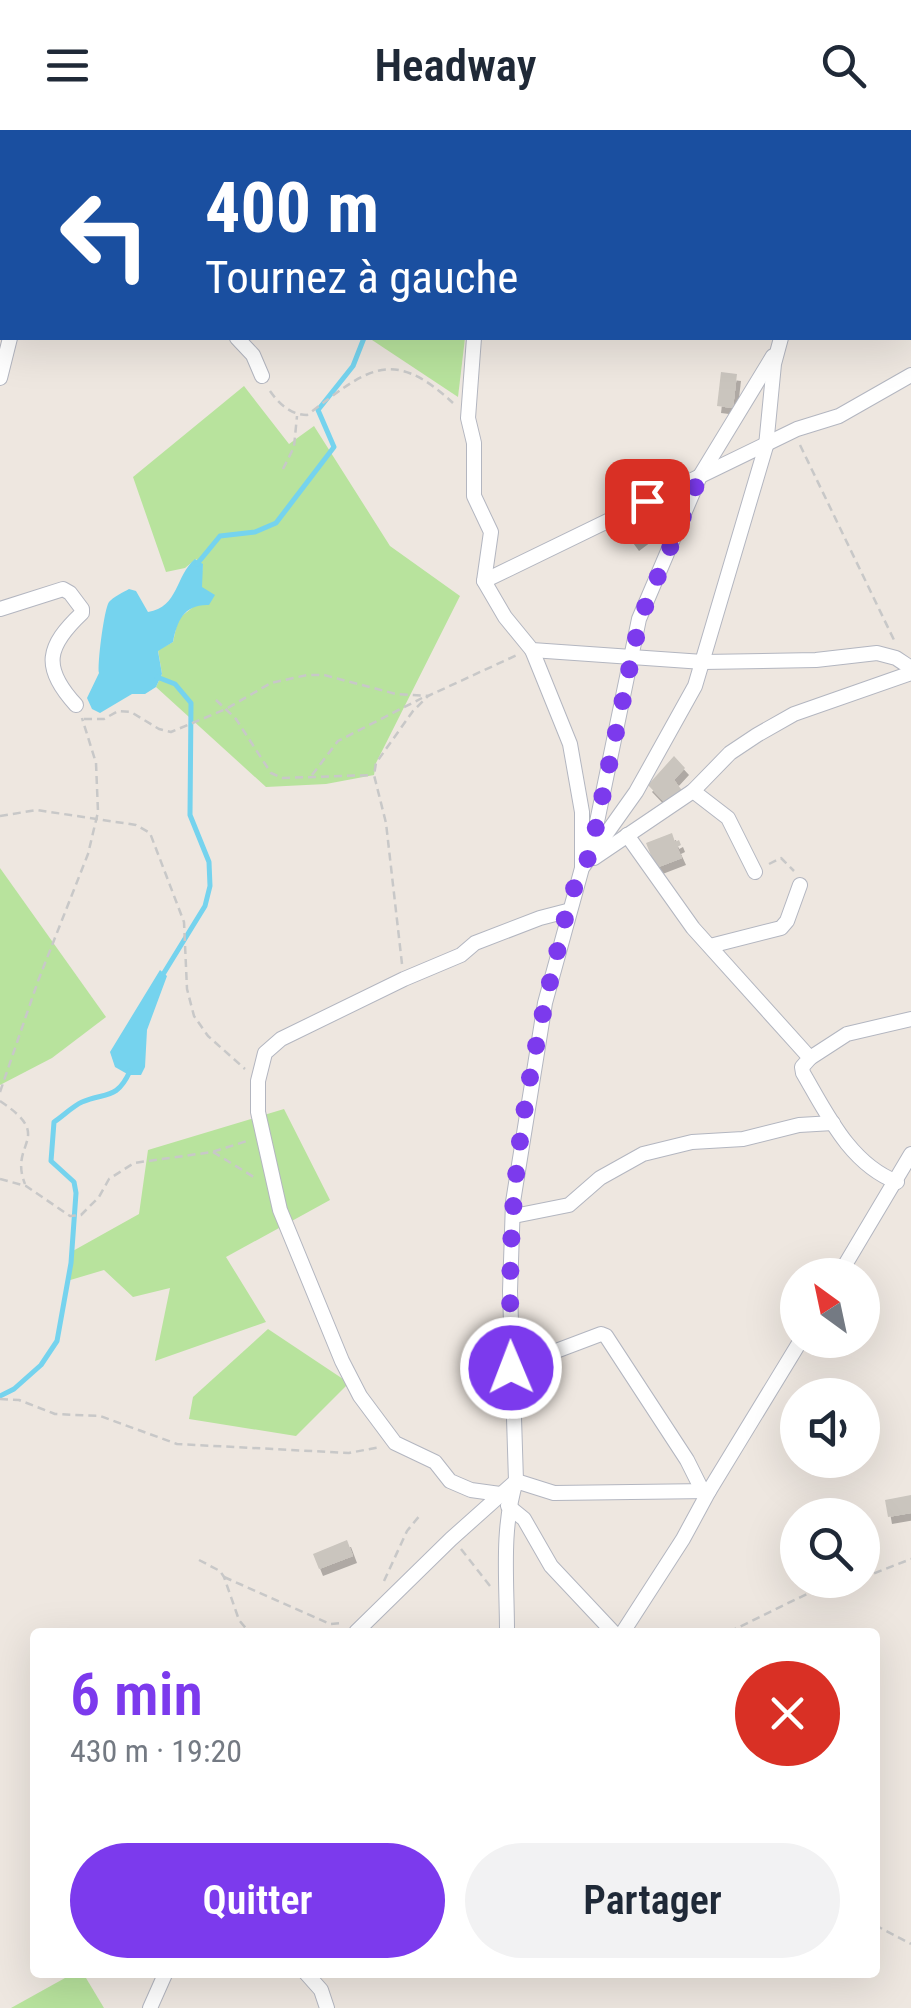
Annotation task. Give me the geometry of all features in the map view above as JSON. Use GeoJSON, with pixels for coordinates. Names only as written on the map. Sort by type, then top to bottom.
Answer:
{"type":"FeatureCollection","features":[{"type":"Feature","properties":{"kind":"street"},"geometry":{"type":"LineString","coordinates":[[0,378],[10,340]]}},
{"type":"Feature","properties":{"kind":"street"},"geometry":{"type":"LineString","coordinates":[[239,340],[253,355],[262,376]]}},
{"type":"Feature","properties":{"kind":"street"},"geometry":{"type":"LineString","coordinates":[[474,340],[468,418],[474,443],[474,496],[491,532],[484,581],[532,650],[570,744],[586,862]]}},
{"type":"Feature","properties":{"kind":"street"},"geometry":{"type":"LineString","coordinates":[[586,862],[636,792],[695,686],[766,446],[779,342]]}},
{"type":"Feature","properties":{"kind":"street"},"geometry":{"type":"LineString","coordinates":[[361,1628],[451,1538],[504,1500],[516,1481],[510,1291],[514,1216],[544,1003],[586,862],[640,619],[700,476],[779,342]]}},
{"type":"Feature","properties":{"kind":"street"},"geometry":{"type":"LineString","coordinates":[[484,581],[797,429],[840,416],[911,375]]}},
{"type":"Feature","properties":{"kind":"street"},"geometry":{"type":"LineString","coordinates":[[0,609],[63,589],[70,593],[82,613],[64,628],[52,660],[60,688],[76,705]]}},
{"type":"Feature","properties":{"kind":"street"},"geometry":{"type":"LineString","coordinates":[[532,650],[703,662],[816,660],[878,653],[911,670]]}},
{"type":"Feature","properties":{"kind":"street"},"geometry":{"type":"LineString","coordinates":[[586,862],[693,791],[730,754],[794,714],[911,670]]}},
{"type":"Feature","properties":{"kind":"street"},"geometry":{"type":"LineString","coordinates":[[693,791],[728,818],[755,872]]}},
{"type":"Feature","properties":{"kind":"street"},"geometry":{"type":"LineString","coordinates":[[627,835],[710,946],[810,1058]]}},
{"type":"Feature","properties":{"kind":"street"},"geometry":{"type":"LineString","coordinates":[[710,946],[781,928],[800,884]]}},
{"type":"Feature","properties":{"kind":"street"},"geometry":{"type":"LineString","coordinates":[[568,912],[475,942],[462,955],[281,1039],[265,1053],[257,1104],[280,1210],[360,1396],[395,1443],[435,1462],[450,1481],[504,1500],[524,1518],[552,1566],[608,1628]]}},
{"type":"Feature","properties":{"kind":"street"},"geometry":{"type":"LineString","coordinates":[[897,1182],[863,1164],[833,1124],[802,1068],[810,1058],[847,1034],[911,1019]]}},
{"type":"Feature","properties":{"kind":"street"},"geometry":{"type":"LineString","coordinates":[[514,1216],[569,1205],[614,1170],[654,1150],[692,1142],[764,1136],[798,1126],[833,1124]]}},
{"type":"Feature","properties":{"kind":"street"},"geometry":{"type":"LineString","coordinates":[[850,1258],[911,1154]]}},
{"type":"Feature","properties":{"kind":"street"},"geometry":{"type":"LineString","coordinates":[[511,1368],[601,1334],[606,1336],[706,1490]]}},
{"type":"Feature","properties":{"kind":"street"},"geometry":{"type":"LineString","coordinates":[[626,1628],[684,1539],[706,1490],[790,1358]]}},
{"type":"Feature","properties":{"kind":"street"},"geometry":{"type":"LineString","coordinates":[[516,1481],[554,1493],[706,1490]]}},
{"type":"Feature","properties":{"kind":"street"},"geometry":{"type":"LineString","coordinates":[[504,1500],[507,1628]]}},
{"type":"Feature","properties":{"kind":"street"},"geometry":{"type":"LineString","coordinates":[[150,2008],[163,1978]]}},
{"type":"Feature","properties":{"kind":"street"},"geometry":{"type":"LineString","coordinates":[[310,1978],[321,1990],[327,2008]]}},
{"type":"Feature","properties":{"kind":"path"},"geometry":{"type":"LineString","coordinates":[[262,376],[272,395],[298,415],[307,415],[360,375],[395,370],[420,376],[468,418]]}},
{"type":"Feature","properties":{"kind":"path"},"geometry":{"type":"LineString","coordinates":[[283,470],[294,447],[298,415]]}},
{"type":"Feature","properties":{"kind":"path"},"geometry":{"type":"LineString","coordinates":[[797,429],[801,446],[894,639]]}},
{"type":"Feature","properties":{"kind":"path"},"geometry":{"type":"LineString","coordinates":[[310,776],[338,741],[497,662],[532,650]]}},
{"type":"Feature","properties":{"kind":"path"},"geometry":{"type":"LineString","coordinates":[[82,720],[104,720],[118,711],[131,712],[158,729],[171,732],[226,709],[271,683],[307,675],[324,675],[396,694],[428,696]]}},
{"type":"Feature","properties":{"kind":"path"},"geometry":{"type":"LineString","coordinates":[[404,979],[386,824],[374,775],[376,764],[412,711],[428,696]]}},
{"type":"Feature","properties":{"kind":"path"},"geometry":{"type":"LineString","coordinates":[[216,700],[271,773],[282,778],[374,775]]}},
{"type":"Feature","properties":{"kind":"path"},"geometry":{"type":"LineString","coordinates":[[0,1092],[88,854],[96,819],[96,763],[76,705]]}},
{"type":"Feature","properties":{"kind":"path"},"geometry":{"type":"LineString","coordinates":[[0,816],[37,810],[136,825],[150,833],[184,922],[187,989],[194,1016],[208,1036],[258,1081]]}},
{"type":"Feature","properties":{"kind":"path"},"geometry":{"type":"LineString","coordinates":[[755,872],[780,858],[788,862],[800,884]]}},
{"type":"Feature","properties":{"kind":"path"},"geometry":{"type":"LineString","coordinates":[[0,1102],[28,1123],[30,1133],[22,1163],[26,1186]]}},
{"type":"Feature","properties":{"kind":"path"},"geometry":{"type":"LineString","coordinates":[[0,1178],[26,1186],[70,1216],[80,1216],[109,1179],[134,1163],[212,1152],[263,1136]]}},
{"type":"Feature","properties":{"kind":"path"},"geometry":{"type":"LineString","coordinates":[[212,1152],[245,1169],[276,1192]]}},
{"type":"Feature","properties":{"kind":"path"},"geometry":{"type":"LineString","coordinates":[[0,1399],[19,1400],[55,1414],[100,1416],[177,1444],[349,1453],[395,1443]]}},
{"type":"Feature","properties":{"kind":"path"},"geometry":{"type":"LineString","coordinates":[[379,1592],[407,1531],[420,1514]]}},
{"type":"Feature","properties":{"kind":"path"},"geometry":{"type":"LineString","coordinates":[[451,1538],[492,1588]]}},
{"type":"Feature","properties":{"kind":"path"},"geometry":{"type":"LineString","coordinates":[[880,1571],[911,1558]]}},
{"type":"Feature","properties":{"kind":"path"},"geometry":{"type":"LineString","coordinates":[[199,1560],[220,1571],[246,1628]]}},
{"type":"Feature","properties":{"kind":"path"},"geometry":{"type":"LineString","coordinates":[[224,1577],[330,1624],[361,1628]]}},
{"type":"Feature","properties":{"kind":"path"},"geometry":{"type":"LineString","coordinates":[[736,1628],[799,1598]]}},
{"type":"Feature","properties":{"kind":"path"},"geometry":{"type":"LineString","coordinates":[[880,1928],[911,1944]]}},
{"type":"Feature","properties":{"kind":"green space"},"geometry":{"type":"Polygon","coordinates":[[[372,340],[465,340],[458,397],[372,340]]]}},
{"type":"Feature","properties":{"kind":"green space"},"geometry":{"type":"Polygon","coordinates":[[[244,386],[289,444],[314,426],[390,546],[460,596],[376,763],[374,775],[326,784],[266,787],[156,687],[162,674],[158,650],[173,642],[178,619],[197,604],[203,565],[196,559],[185,568],[166,572],[133,477],[244,386]]]}},
{"type":"Feature","properties":{"kind":"green space"},"geometry":{"type":"Polygon","coordinates":[[[0,868],[106,1017],[52,1058],[0,1085],[0,868]]]}},
{"type":"Feature","properties":{"kind":"green space"},"geometry":{"type":"Polygon","coordinates":[[[284,1109],[330,1200],[226,1257],[266,1322],[155,1361],[170,1288],[133,1297],[104,1270],[67,1281],[71,1252],[139,1214],[148,1150],[284,1109]]]}},
{"type":"Feature","properties":{"kind":"green space"},"geometry":{"type":"Polygon","coordinates":[[[268,1329],[349,1383],[296,1436],[189,1419],[193,1397],[268,1329]]]}},
{"type":"Feature","properties":{"kind":"green space"},"geometry":{"type":"Polygon","coordinates":[[[65,1978],[86,1978],[104,2008],[11,2008],[65,1978]]]}},
{"type":"Feature","properties":{"kind":"water"},"geometry":{"type":"Polygon","coordinates":[[[195,559],[203,564],[202,587],[215,595],[209,605],[188,611],[173,642],[158,651],[162,674],[156,687],[145,694],[132,694],[100,713],[92,709],[87,698],[99,673],[109,602],[129,589],[136,591],[148,612],[158,609],[171,598],[195,559]]]}},
{"type":"Feature","properties":{"kind":"water"},"geometry":{"type":"Polygon","coordinates":[[[160,970],[167,976],[147,1030],[145,1067],[141,1075],[129,1075],[115,1067],[110,1052],[160,970]]]}},
{"type":"Feature","properties":{"kind":"building"},"geometry":{"type":"Polygon","coordinates":[[[721,372],[737,374],[733,408],[717,406],[721,372]]]}},
{"type":"Feature","properties":{"kind":"building"},"geometry":{"type":"Polygon","coordinates":[[[644,515],[650,517],[655,529],[635,544],[624,529],[644,515]]]}},
{"type":"Feature","properties":{"kind":"building"},"geometry":{"type":"Polygon","coordinates":[[[674,756],[685,768],[674,780],[684,793],[667,805],[648,785],[674,756]]]}},
{"type":"Feature","properties":{"kind":"building"},"geometry":{"type":"Polygon","coordinates":[[[672,833],[681,845],[677,847],[682,858],[656,868],[646,843],[672,833]]]}},
{"type":"Feature","properties":{"kind":"building"},"geometry":{"type":"Polygon","coordinates":[[[911,1495],[911,1513],[888,1517],[885,1500],[911,1495]]]}},
{"type":"Feature","properties":{"kind":"building"},"geometry":{"type":"Polygon","coordinates":[[[347,1540],[353,1556],[319,1569],[313,1554],[347,1540]]]}},
{"type":"Feature","properties":{"kind":"waterway"},"geometry":{"type":"LineString","coordinates":[[197,564],[220,536],[255,532],[276,523],[334,447],[318,410],[353,366],[363,340]]}},
{"type":"Feature","properties":{"kind":"waterway"},"geometry":{"type":"LineString","coordinates":[[157,677],[175,684],[191,703],[190,815],[209,862],[210,886],[205,906],[162,976]]}},
{"type":"Feature","properties":{"kind":"waterway"},"geometry":{"type":"LineString","coordinates":[[0,1396],[41,1365],[57,1341],[71,1263],[76,1193],[74,1182],[51,1161],[54,1122],[82,1102],[115,1091],[130,1071]]}},
{"type":"Feature","properties":{"kind":"route"},"geometry":{"type":"LineString","coordinates":[[511,1368],[513,1202],[544,1003],[568,912],[590,855],[640,619],[700,476],[647,501]]}}]}
